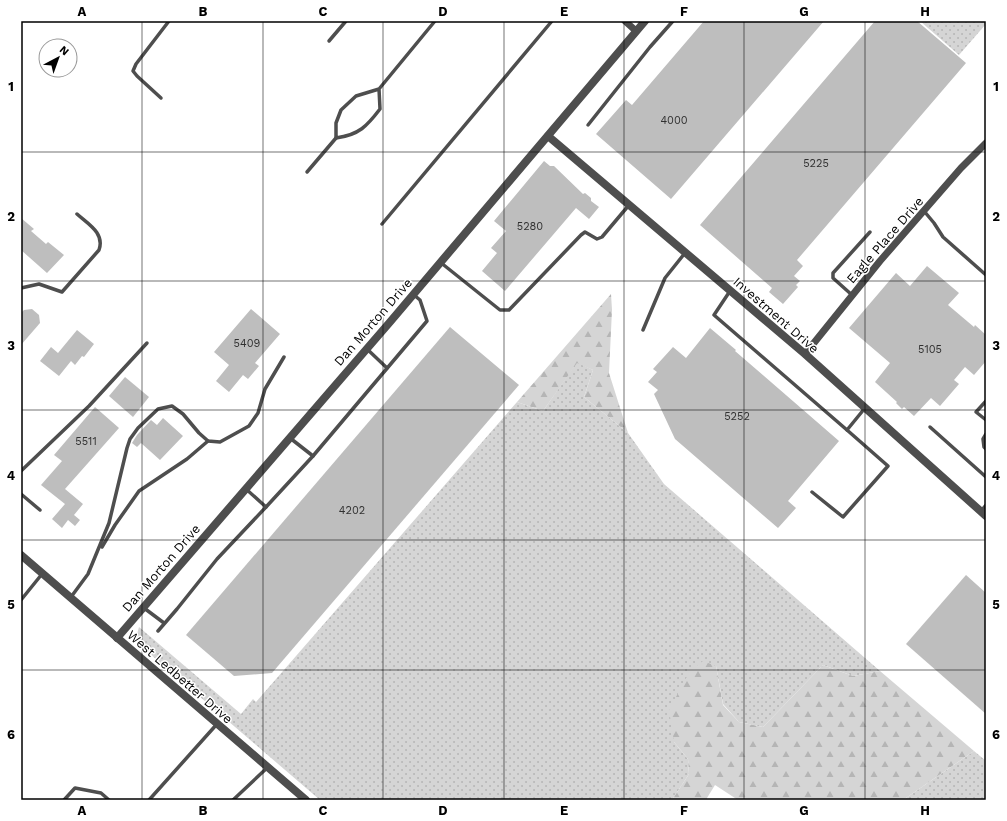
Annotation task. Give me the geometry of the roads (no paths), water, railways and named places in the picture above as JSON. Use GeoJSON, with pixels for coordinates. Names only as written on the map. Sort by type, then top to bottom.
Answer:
{"type":"FeatureCollection","features":[{"type":"Feature","properties":{"kind":"street"},"geometry":{"type":"LineString","coordinates":[[625,21],[636,31]]}},
{"type":"Feature","properties":{"kind":"street","name":"Dan Morton Drive"},"geometry":{"type":"LineString","coordinates":[[117,638],[366,349],[645,21]]}},
{"type":"Feature","properties":{"kind":"street","name":"Investment Drive"},"geometry":{"type":"LineString","coordinates":[[548,136],[805,354],[865,408],[984,510]]}},
{"type":"Feature","properties":{"kind":"street","name":"Eagle Place Drive"},"geometry":{"type":"LineString","coordinates":[[805,354],[880,261],[961,168],[985,147]]}},
{"type":"Feature","properties":{"kind":"street","name":"West Ledbetter Drive"},"geometry":{"type":"LineString","coordinates":[[21,555],[306,800]]}},
{"type":"Feature","properties":{"kind":"lane"},"geometry":{"type":"LineString","coordinates":[[161,98],[133,71],[136,64],[169,21]]}},
{"type":"Feature","properties":{"kind":"lane"},"geometry":{"type":"LineString","coordinates":[[329,41],[346,21]]}},
{"type":"Feature","properties":{"kind":"lane"},"geometry":{"type":"LineString","coordinates":[[307,172],[336,138],[336,122],[341,110],[356,96],[378,89],[435,21]]}},
{"type":"Feature","properties":{"kind":"lane"},"geometry":{"type":"LineString","coordinates":[[382,224],[552,21]]}},
{"type":"Feature","properties":{"kind":"lane"},"geometry":{"type":"LineString","coordinates":[[588,125],[650,47],[673,21]]}},
{"type":"Feature","properties":{"kind":"lane"},"geometry":{"type":"LineString","coordinates":[[336,138],[349,137],[371,121],[380,109],[378,89]]}},
{"type":"Feature","properties":{"kind":"lane"},"geometry":{"type":"LineString","coordinates":[[440,262],[500,310],[509,310],[581,235],[585,232],[597,239],[602,237],[630,205]]}},
{"type":"Feature","properties":{"kind":"lane"},"geometry":{"type":"LineString","coordinates":[[924,211],[943,237],[986,275]]}},
{"type":"Feature","properties":{"kind":"lane"},"geometry":{"type":"LineString","coordinates":[[21,288],[39,284],[62,292],[99,250],[101,244],[100,238],[96,231],[77,214]]}},
{"type":"Feature","properties":{"kind":"lane"},"geometry":{"type":"LineString","coordinates":[[852,295],[833,278],[833,273],[870,232]]}},
{"type":"Feature","properties":{"kind":"lane"},"geometry":{"type":"LineString","coordinates":[[643,330],[665,278],[685,253]]}},
{"type":"Feature","properties":{"kind":"lane"},"geometry":{"type":"LineString","coordinates":[[730,291],[714,315],[888,466],[843,518],[812,492]]}},
{"type":"Feature","properties":{"kind":"lane"},"geometry":{"type":"LineString","coordinates":[[158,630],[217,559],[313,456],[427,321],[420,300],[413,294]]}},
{"type":"Feature","properties":{"kind":"lane"},"geometry":{"type":"LineString","coordinates":[[21,471],[89,406],[147,343]]}},
{"type":"Feature","properties":{"kind":"lane"},"geometry":{"type":"LineString","coordinates":[[366,349],[387,368]]}},
{"type":"Feature","properties":{"kind":"lane"},"geometry":{"type":"LineString","coordinates":[[70,598],[88,574],[109,523],[127,448],[130,439],[138,428],[158,409],[172,406],[183,414],[208,441],[220,442],[250,426],[258,413],[265,389],[284,356]]}},
{"type":"Feature","properties":{"kind":"lane"},"geometry":{"type":"LineString","coordinates":[[986,401],[976,412],[986,420]]}},
{"type":"Feature","properties":{"kind":"lane"},"geometry":{"type":"LineString","coordinates":[[847,430],[865,408]]}},
{"type":"Feature","properties":{"kind":"lane"},"geometry":{"type":"LineString","coordinates":[[930,427],[986,477]]}},
{"type":"Feature","properties":{"kind":"lane"},"geometry":{"type":"LineString","coordinates":[[986,434],[982,439],[984,448],[986,449]]}},
{"type":"Feature","properties":{"kind":"lane"},"geometry":{"type":"LineString","coordinates":[[290,437],[313,456]]}},
{"type":"Feature","properties":{"kind":"lane"},"geometry":{"type":"LineString","coordinates":[[95,558],[115,525],[139,491],[187,459],[208,441]]}},
{"type":"Feature","properties":{"kind":"lane"},"geometry":{"type":"LineString","coordinates":[[246,488],[266,507]]}},
{"type":"Feature","properties":{"kind":"lane"},"geometry":{"type":"LineString","coordinates":[[21,494],[40,510]]}},
{"type":"Feature","properties":{"kind":"lane"},"geometry":{"type":"LineString","coordinates":[[21,600],[42,574]]}},
{"type":"Feature","properties":{"kind":"lane"},"geometry":{"type":"LineString","coordinates":[[143,607],[164,623]]}},
{"type":"Feature","properties":{"kind":"lane"},"geometry":{"type":"LineString","coordinates":[[149,800],[217,724]]}},
{"type":"Feature","properties":{"kind":"lane"},"geometry":{"type":"LineString","coordinates":[[233,800],[268,767]]}},
{"type":"Feature","properties":{"kind":"lane"},"geometry":{"type":"LineString","coordinates":[[64,800],[75,788],[101,793],[109,800]]}}]}
